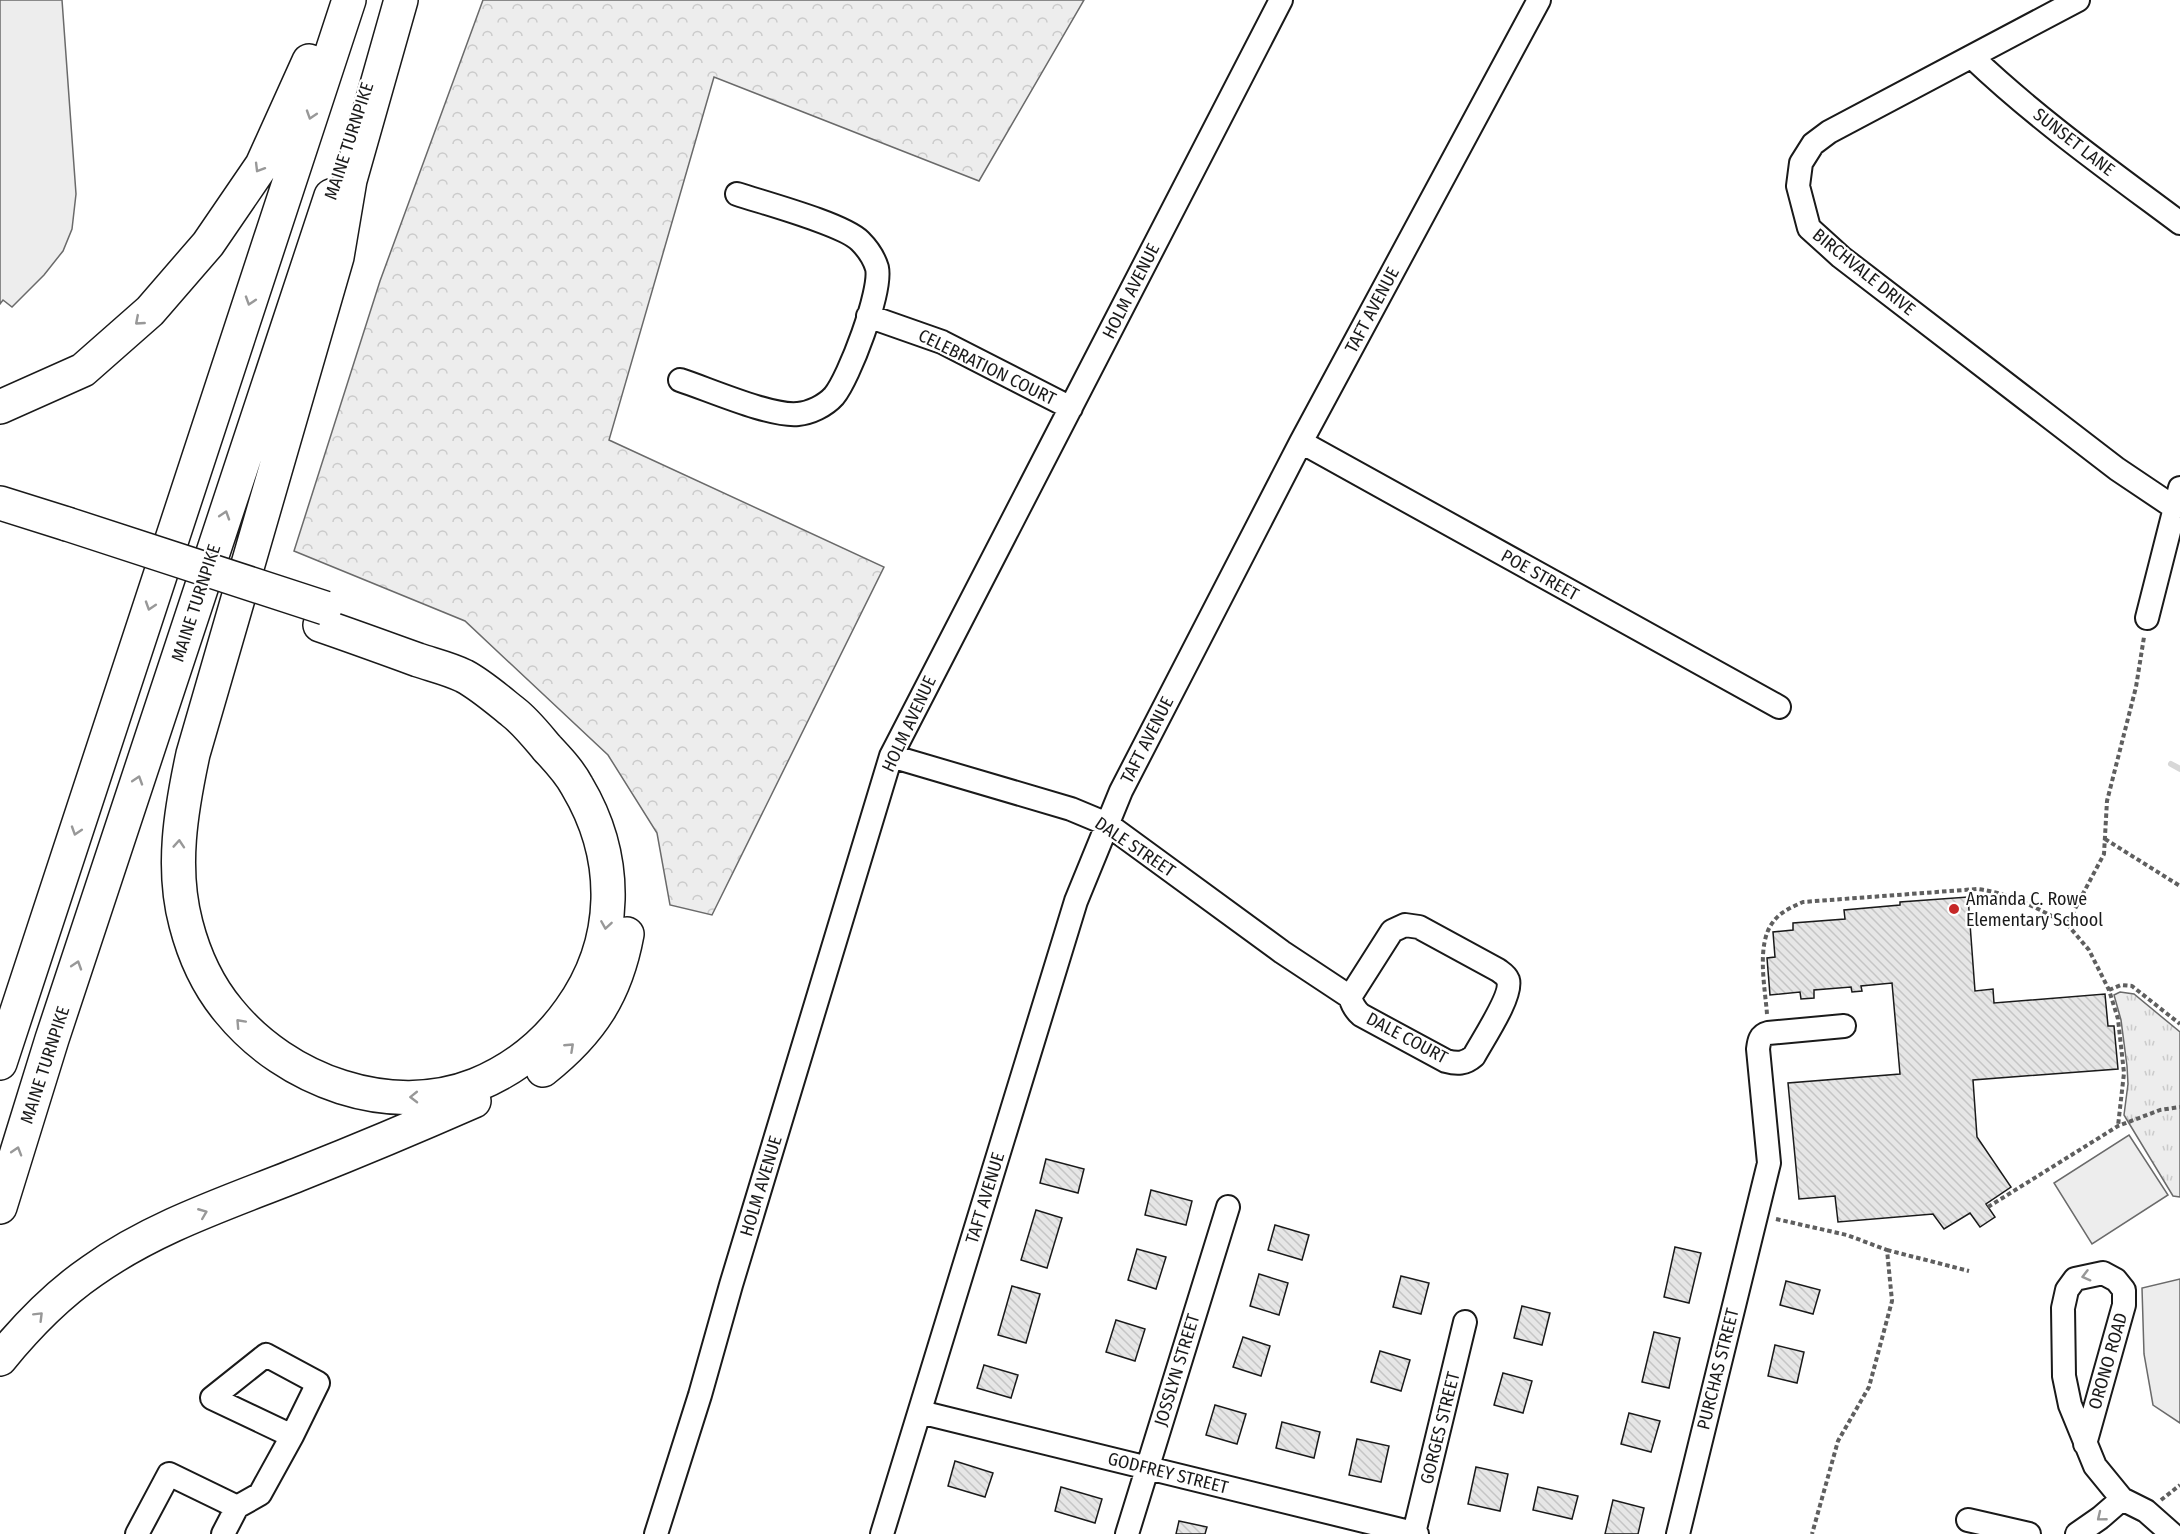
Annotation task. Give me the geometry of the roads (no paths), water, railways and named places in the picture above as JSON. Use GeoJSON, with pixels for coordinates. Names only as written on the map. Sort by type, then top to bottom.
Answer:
{"type":"FeatureCollection","features":[{"type":"Feature","properties":{"kind":"highway"},"geometry":{"type":"LineString","coordinates":[[0,1063],[348,0]]}},
{"type":"Feature","properties":{"kind":"highway","name":"MAINE TURNPIKE"},"geometry":{"type":"LineString","coordinates":[[0,1207],[52,1039],[395,0]]}},
{"type":"Feature","properties":{"kind":"highway"},"geometry":{"type":"LineString","coordinates":[[323,617],[464,676],[515,713],[576,783],[596,826],[607,873],[608,913],[603,945],[585,989],[558,1028],[526,1058],[475,1085],[443,1095],[419,1097],[372,1094],[325,1081],[281,1059],[243,1028],[213,989],[192,945],[181,898],[178,850],[183,802],[193,754],[337,257],[350,180],[401,0]]}},
{"type":"Feature","properties":{"kind":"highway"},"geometry":{"type":"LineString","coordinates":[[0,406],[83,370],[150,311],[215,234],[262,165],[311,58],[335,40]]}},
{"type":"Feature","properties":{"kind":"highway"},"geometry":{"type":"LineString","coordinates":[[0,503],[64,533],[323,617],[472,660],[522,693],[591,773],[612,815],[619,837],[629,909],[623,956],[606,1000],[578,1039],[542,1071],[342,1157],[175,1224],[131,1246],[91,1271],[53,1302],[0,1359]]}},
{"type":"Feature","properties":{"kind":"highway"},"geometry":{"type":"LineString","coordinates":[[0,525],[64,533]]}},
{"type":"Feature","properties":{"kind":"street","name":"HOLM AVENUE"},"geometry":{"type":"LineString","coordinates":[[656,1534],[891,756],[1281,0]]}},
{"type":"Feature","properties":{"kind":"street","name":"TAFT AVENUE"},"geometry":{"type":"LineString","coordinates":[[882,1534],[1076,901],[1107,824],[1138,757],[1301,442],[1539,0]]}},
{"type":"Feature","properties":{"kind":"street","name":"BIRCHVALE DRIVE"},"geometry":{"type":"LineString","coordinates":[[2078,0],[1844,122],[1813,144],[1801,162],[1798,186],[1809,228],[1841,258],[2117,469],[2177,498]]}},
{"type":"Feature","properties":{"kind":"street","name":"SUNSET LANE"},"geometry":{"type":"LineString","coordinates":[[1972,57],[2068,138],[2180,223]]}},
{"type":"Feature","properties":{"kind":"street"},"geometry":{"type":"LineString","coordinates":[[680,380],[777,413],[797,414],[815,410],[833,398],[843,381],[868,316],[877,285],[877,268],[859,239],[843,230],[737,194]]}},
{"type":"Feature","properties":{"kind":"street","name":"CELEBRATION COURT"},"geometry":{"type":"LineString","coordinates":[[868,316],[942,342],[1071,408]]}},
{"type":"Feature","properties":{"kind":"street","name":"POE STREET"},"geometry":{"type":"LineString","coordinates":[[1301,442],[1779,707]]}},
{"type":"Feature","properties":{"kind":"street"},"geometry":{"type":"LineString","coordinates":[[2147,618],[2177,498]]}},
{"type":"Feature","properties":{"kind":"street","name":"DALE STREET"},"geometry":{"type":"LineString","coordinates":[[891,756],[1071,809],[1107,824],[1282,952],[1350,997]]}},
{"type":"Feature","properties":{"kind":"street","name":"DALE COURT"},"geometry":{"type":"LineString","coordinates":[[1405,925],[1419,927],[1498,970],[1509,982],[1506,998],[1473,1056],[1468,1062],[1461,1064],[1446,1062],[1361,1015],[1355,1010],[1350,997],[1392,931],[1405,925]]}},
{"type":"Feature","properties":{"kind":"street","name":"PURCHAS STREET"},"geometry":{"type":"LineString","coordinates":[[1678,1534],[1769,1163],[1759,1041],[1763,1034],[1768,1033],[1844,1026]]}},
{"type":"Feature","properties":{"kind":"street","name":"JOSSLYN STREET"},"geometry":{"type":"LineString","coordinates":[[1127,1534],[1228,1207]]}},
{"type":"Feature","properties":{"kind":"street","name":"ORONO ROAD"},"geometry":{"type":"LineString","coordinates":[[2085,1444],[2124,1305],[2124,1290],[2116,1280],[2103,1273],[2075,1280],[2067,1290],[2063,1308],[2064,1376],[2070,1404],[2085,1444],[2095,1466],[2122,1499],[2146,1511],[2172,1534]]}},
{"type":"Feature","properties":{"kind":"street","name":"GORGES STREET"},"geometry":{"type":"LineString","coordinates":[[1416,1534],[1465,1322]]}},
{"type":"Feature","properties":{"kind":"street","name":"GODFREY STREET"},"geometry":{"type":"LineString","coordinates":[[920,1412],[1416,1534]]}},
{"type":"Feature","properties":{"kind":"street"},"geometry":{"type":"LineString","coordinates":[[223,1534],[237,1507],[260,1494],[292,1436]]}},
{"type":"Feature","properties":{"kind":"street"},"geometry":{"type":"LineString","coordinates":[[137,1534],[169,1474],[237,1507]]}},
{"type":"Feature","properties":{"kind":"street"},"geometry":{"type":"LineString","coordinates":[[2078,1534],[2122,1499]]}},
{"type":"Feature","properties":{"kind":"street"},"geometry":{"type":"LineString","coordinates":[[1968,1520],[2029,1534]]}},
{"type":"Feature","properties":{"kind":"waterway"},"geometry":{"type":"LineString","coordinates":[[2171,764],[2180,769]]}},
{"type":"Feature","properties":{"kind":"place","name":"Amanda C. Rowe Elementary School"},"geometry":{"type":"Point","coordinates":[1954,909]}}]}
